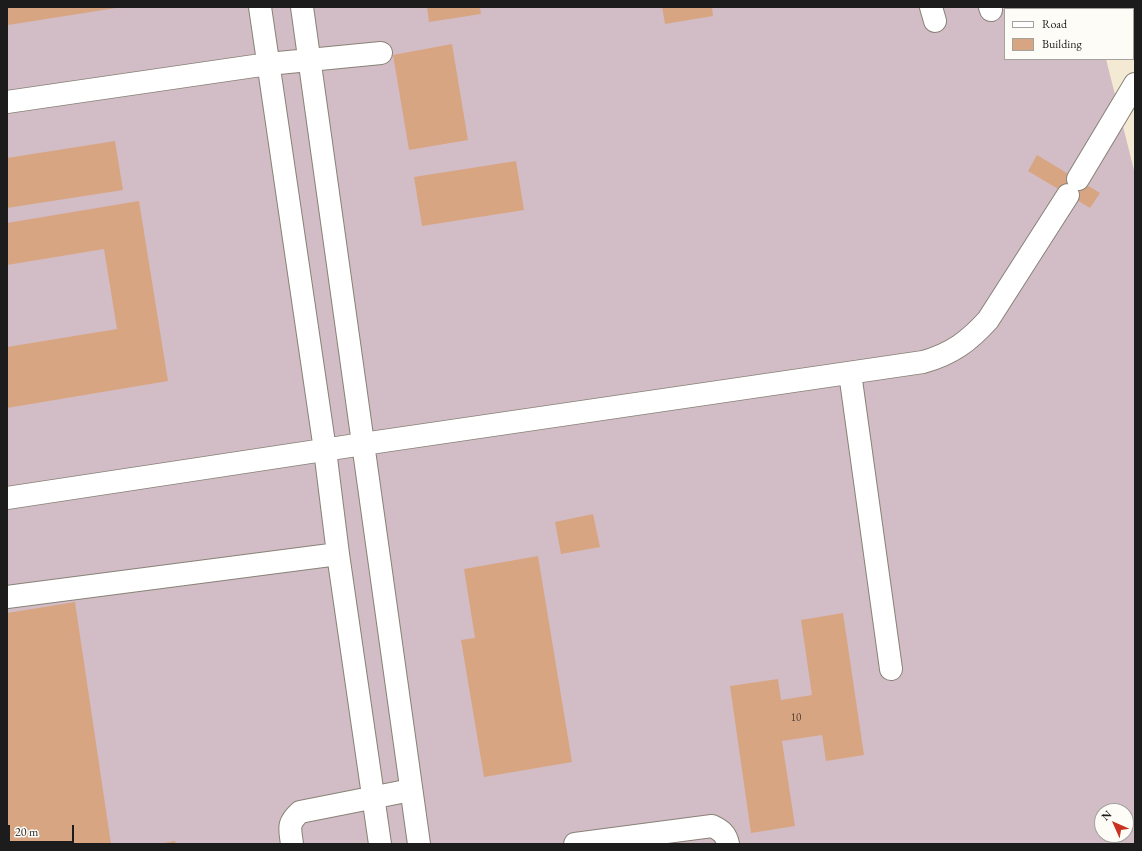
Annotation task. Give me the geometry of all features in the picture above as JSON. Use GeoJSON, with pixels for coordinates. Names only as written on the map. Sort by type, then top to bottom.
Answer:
{"type":"FeatureCollection","features":[{"type":"Feature","properties":{"kind":"lane"},"geometry":{"type":"LineString","coordinates":[[260,7],[325,450],[338,554],[380,844]]}},
{"type":"Feature","properties":{"kind":"lane"},"geometry":{"type":"LineString","coordinates":[[302,7],[419,844]]}},
{"type":"Feature","properties":{"kind":"lane"},"geometry":{"type":"LineString","coordinates":[[7,102],[268,64],[381,53]]}},
{"type":"Feature","properties":{"kind":"lane"},"geometry":{"type":"LineString","coordinates":[[7,498],[936,359],[952,351],[972,337],[988,320],[1073,187],[1135,84]]}},
{"type":"Feature","properties":{"kind":"lane"},"geometry":{"type":"LineString","coordinates":[[850,373],[890,669]]}},
{"type":"Feature","properties":{"kind":"lane"},"geometry":{"type":"LineString","coordinates":[[7,597],[338,554]]}},
{"type":"Feature","properties":{"kind":"lane"},"geometry":{"type":"LineString","coordinates":[[292,844],[290,829],[292,819],[300,812],[411,790]]}},
{"type":"Feature","properties":{"kind":"lane"},"geometry":{"type":"LineString","coordinates":[[574,844],[712,826],[720,829],[728,844]]}},
{"type":"Feature","properties":{"kind":"shaded area"},"geometry":{"type":"Polygon","coordinates":[[[7,7],[1093,7],[1004,8],[1004,60],[1106,60],[1135,174],[1135,844],[7,844],[7,7]]]}},
{"type":"Feature","properties":{"kind":"building"},"geometry":{"type":"Polygon","coordinates":[[[7,7],[116,7],[116,8],[8,25],[7,7]]]}},
{"type":"Feature","properties":{"kind":"building"},"geometry":{"type":"Polygon","coordinates":[[[427,7],[480,7],[481,14],[429,22],[427,7]]]}},
{"type":"Feature","properties":{"kind":"building"},"geometry":{"type":"Polygon","coordinates":[[[662,7],[712,7],[713,16],[665,24],[662,7]]]}},
{"type":"Feature","properties":{"kind":"building"},"geometry":{"type":"Polygon","coordinates":[[[452,44],[468,140],[409,150],[393,55],[452,44]]]}},
{"type":"Feature","properties":{"kind":"building"},"geometry":{"type":"Polygon","coordinates":[[[115,141],[123,190],[7,208],[7,158],[115,141]]]}},
{"type":"Feature","properties":{"kind":"building"},"geometry":{"type":"Polygon","coordinates":[[[1037,155],[1100,193],[1090,208],[1028,171],[1037,155]]]}},
{"type":"Feature","properties":{"kind":"building"},"geometry":{"type":"Polygon","coordinates":[[[516,161],[524,210],[422,226],[414,177],[516,161]]]}},
{"type":"Feature","properties":{"kind":"building"},"geometry":{"type":"Polygon","coordinates":[[[139,201],[168,381],[7,408],[7,347],[117,329],[104,249],[7,265],[7,223],[139,201]]]}},
{"type":"Feature","properties":{"kind":"building"},"geometry":{"type":"Polygon","coordinates":[[[593,514],[600,547],[561,554],[555,522],[593,514]]]}},
{"type":"Feature","properties":{"kind":"building"},"geometry":{"type":"Polygon","coordinates":[[[538,556],[572,762],[484,777],[461,640],[475,638],[464,569],[538,556]]]}},
{"type":"Feature","properties":{"kind":"building"},"geometry":{"type":"Polygon","coordinates":[[[75,602],[111,844],[7,844],[7,613],[75,602]]]}},
{"type":"Feature","properties":{"kind":"building"},"geometry":{"type":"Polygon","coordinates":[[[843,613],[864,755],[826,761],[822,735],[782,741],[795,826],[751,833],[730,686],[778,679],[781,700],[812,695],[801,620],[843,613]]]}},
{"type":"Feature","properties":{"kind":"building"},"geometry":{"type":"Polygon","coordinates":[[[175,841],[176,844],[163,844],[163,843],[175,841]]]}}]}
